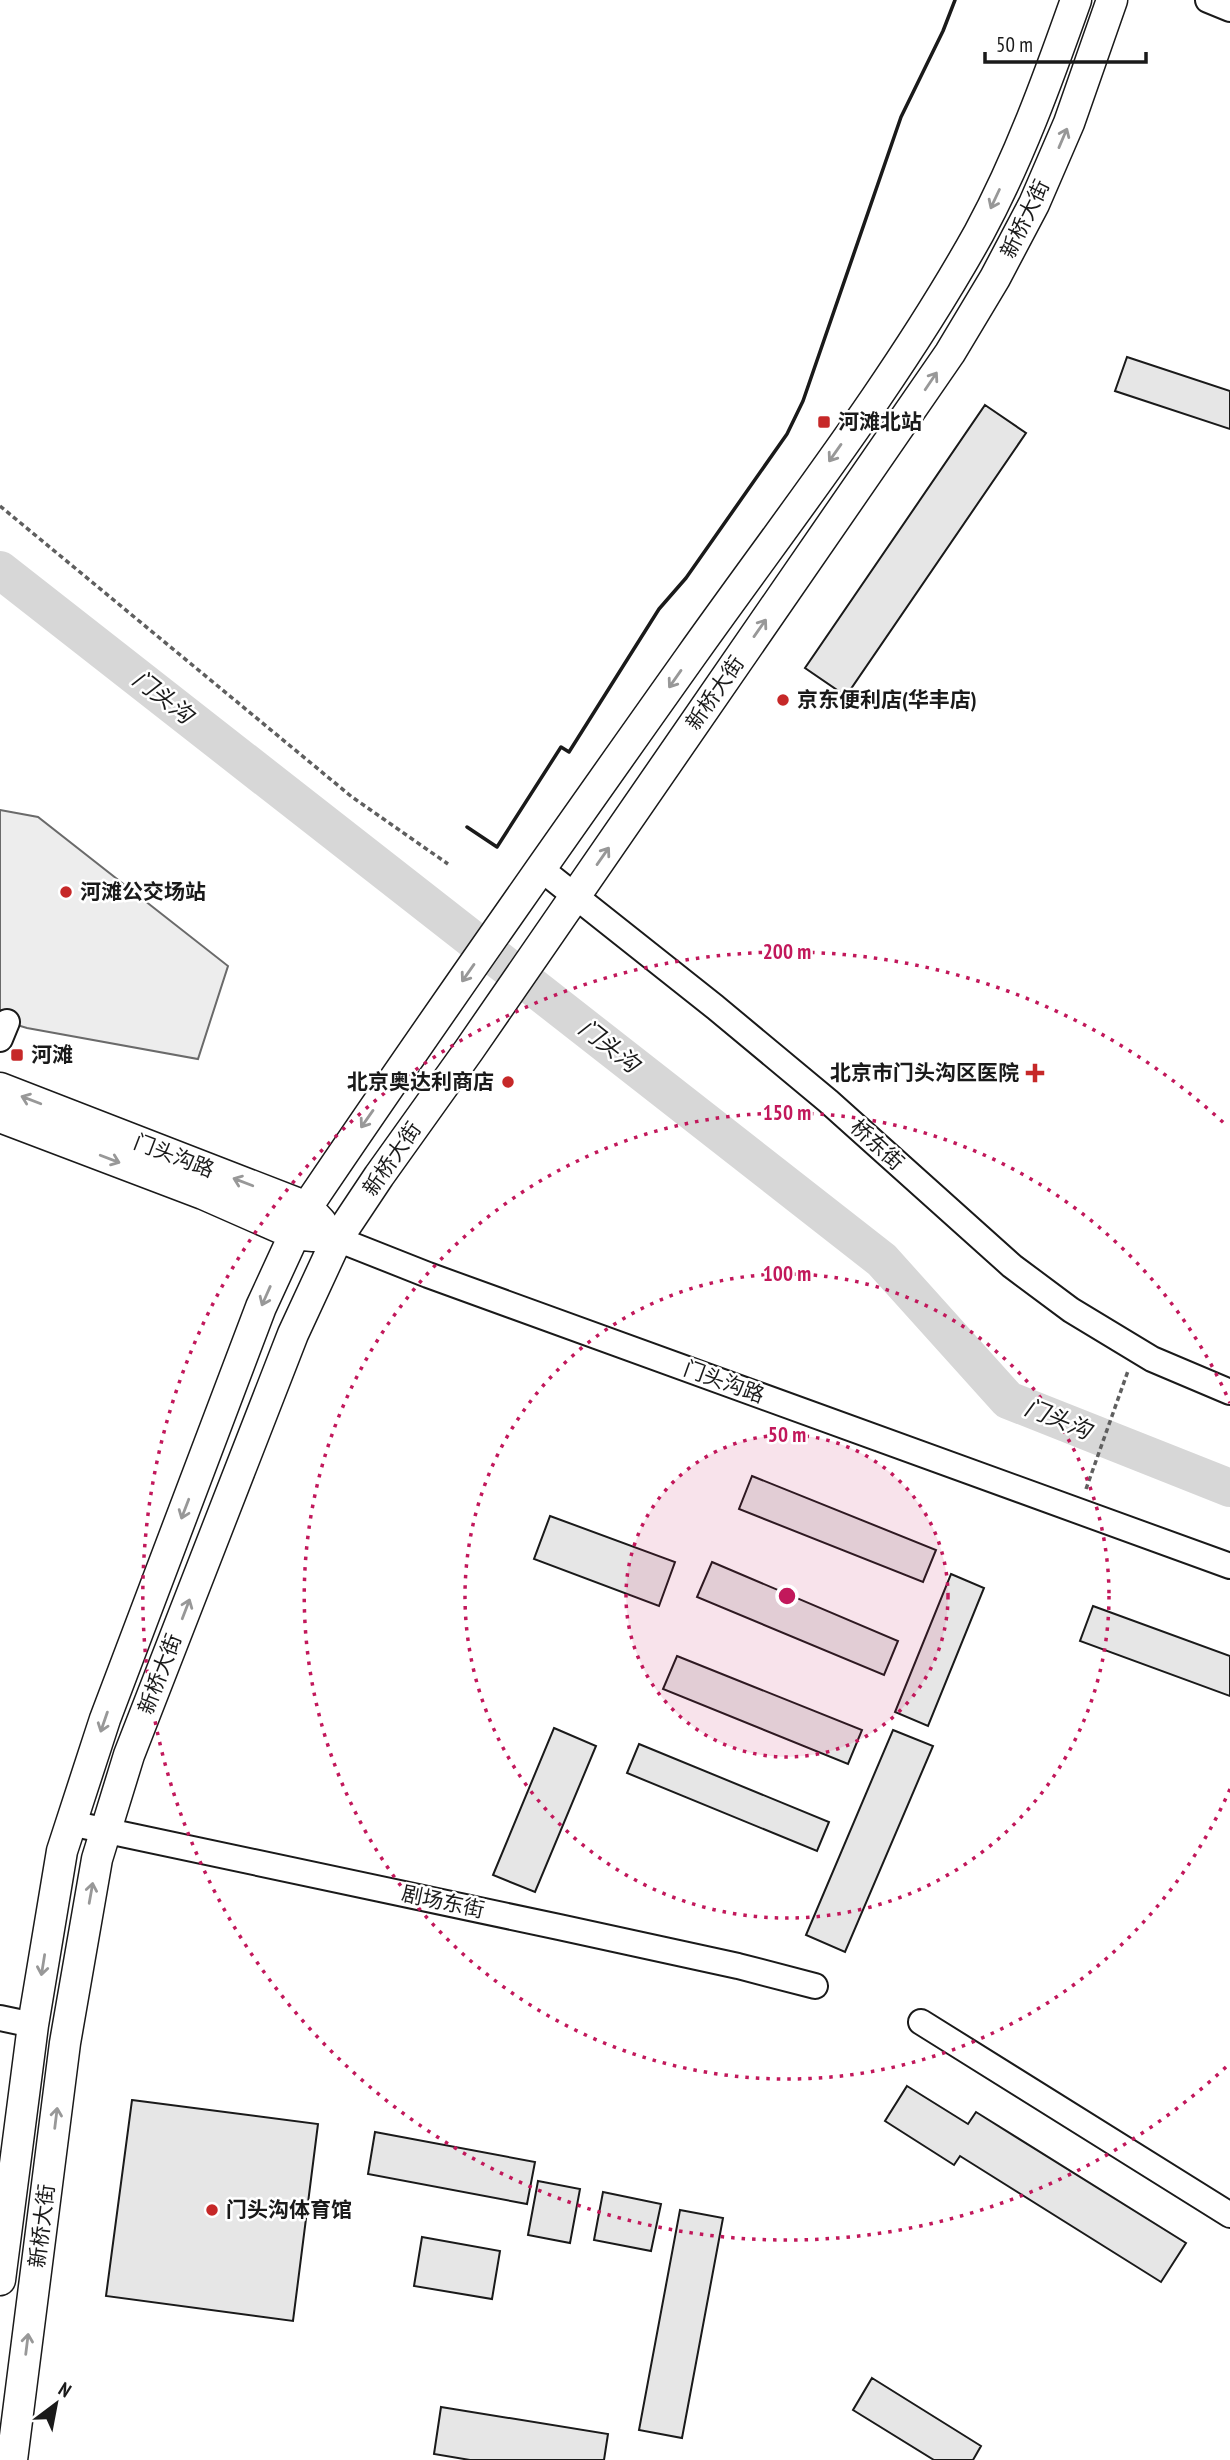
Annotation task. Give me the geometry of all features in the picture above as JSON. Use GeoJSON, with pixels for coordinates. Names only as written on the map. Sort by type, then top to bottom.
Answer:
{"type":"FeatureCollection","features":[{"type":"Feature","properties":{"kind":"main road","name":"新桥大街"},"geometry":{"type":"LineString","coordinates":[[0,2280],[33,2025],[62,1851],[115,1693],[261,1307],[294,1234],[307,1207],[433,1022],[855,426],[927,318],[980,231],[1033,117],[1076,0]]}},
{"type":"Feature","properties":{"kind":"main road","name":"新桥大街"},"geometry":{"type":"LineString","coordinates":[[12,2460],[65,2043],[104,1830],[129,1755],[283,1360],[337,1239],[950,353],[995,278],[1034,204],[1069,123],[1112,0]]}},
{"type":"Feature","properties":{"kind":"main road","name":"门头沟路"},"geometry":{"type":"LineString","coordinates":[[0,1088],[307,1207],[337,1239]]}},
{"type":"Feature","properties":{"kind":"main road","name":"门头沟路"},"geometry":{"type":"LineString","coordinates":[[0,1117],[202,1194],[294,1234],[337,1239]]}},
{"type":"Feature","properties":{"kind":"street"},"geometry":{"type":"LineString","coordinates":[[1208,0],[1230,9]]}},
{"type":"Feature","properties":{"kind":"street","name":"桥东街"},"geometry":{"type":"LineString","coordinates":[[541,869],[828,1101],[1012,1266],[1071,1310],[1152,1359],[1230,1392]]}},
{"type":"Feature","properties":{"kind":"street","name":"门头沟路"},"geometry":{"type":"LineString","coordinates":[[337,1239],[428,1275],[1230,1566]]}},
{"type":"Feature","properties":{"kind":"street","name":"剧场东街"},"geometry":{"type":"LineString","coordinates":[[70,1823],[738,1966],[815,1986]]}},
{"type":"Feature","properties":{"kind":"street"},"geometry":{"type":"LineString","coordinates":[[0,2018],[33,2025]]}},
{"type":"Feature","properties":{"kind":"street"},"geometry":{"type":"LineString","coordinates":[[921,2022],[1230,2215]]}},
{"type":"Feature","properties":{"kind":"path"},"geometry":{"type":"LineString","coordinates":[[0,506],[352,797],[449,864]]}},
{"type":"Feature","properties":{"kind":"path"},"geometry":{"type":"LineString","coordinates":[[1079,1510],[1135,1349]]}},
{"type":"Feature","properties":{"kind":"shaded area","name":"河滩公交场站"},"geometry":{"type":"Polygon","coordinates":[[[0,810],[38,817],[228,966],[198,1059],[27,1028],[0,1020],[0,810]]]}},
{"type":"Feature","properties":{"kind":"building"},"geometry":{"type":"Polygon","coordinates":[[[1127,357],[1230,391],[1230,429],[1115,391],[1127,357]]]}},
{"type":"Feature","properties":{"kind":"building"},"geometry":{"type":"Polygon","coordinates":[[[985,405],[1026,433],[846,696],[805,668],[985,405]]]}},
{"type":"Feature","properties":{"kind":"building"},"geometry":{"type":"Polygon","coordinates":[[[752,1476],[936,1550],[923,1582],[739,1509],[752,1476]]]}},
{"type":"Feature","properties":{"kind":"building"},"geometry":{"type":"Polygon","coordinates":[[[550,1516],[675,1562],[659,1606],[534,1559],[550,1516]]]}},
{"type":"Feature","properties":{"kind":"building"},"geometry":{"type":"Polygon","coordinates":[[[712,1562],[898,1641],[884,1675],[697,1597],[712,1562]]]}},
{"type":"Feature","properties":{"kind":"building"},"geometry":{"type":"Polygon","coordinates":[[[951,1574],[984,1588],[928,1726],[895,1712],[951,1574]]]}},
{"type":"Feature","properties":{"kind":"building"},"geometry":{"type":"Polygon","coordinates":[[[1093,1606],[1230,1656],[1230,1696],[1080,1641],[1093,1606]]]}},
{"type":"Feature","properties":{"kind":"building"},"geometry":{"type":"Polygon","coordinates":[[[677,1656],[862,1730],[848,1764],[663,1689],[677,1656]]]}},
{"type":"Feature","properties":{"kind":"building"},"geometry":{"type":"Polygon","coordinates":[[[554,1728],[596,1746],[535,1892],[493,1875],[554,1728]]]}},
{"type":"Feature","properties":{"kind":"building"},"geometry":{"type":"Polygon","coordinates":[[[893,1730],[933,1746],[845,1952],[806,1935],[893,1730]]]}},
{"type":"Feature","properties":{"kind":"building"},"geometry":{"type":"Polygon","coordinates":[[[639,1744],[829,1822],[817,1851],[627,1773],[639,1744]]]}},
{"type":"Feature","properties":{"kind":"building"},"geometry":{"type":"Polygon","coordinates":[[[907,2086],[968,2124],[976,2112],[1186,2243],[1161,2282],[960,2156],[954,2165],[885,2121],[907,2086]]]}},
{"type":"Feature","properties":{"kind":"building","name":"门头沟体育馆"},"geometry":{"type":"Polygon","coordinates":[[[132,2100],[318,2124],[293,2321],[106,2296],[132,2100]]]}},
{"type":"Feature","properties":{"kind":"building"},"geometry":{"type":"Polygon","coordinates":[[[375,2132],[535,2162],[527,2204],[368,2174],[375,2132]]]}},
{"type":"Feature","properties":{"kind":"building"},"geometry":{"type":"Polygon","coordinates":[[[538,2181],[580,2189],[570,2243],[528,2235],[538,2181]]]}},
{"type":"Feature","properties":{"kind":"building"},"geometry":{"type":"Polygon","coordinates":[[[603,2192],[661,2204],[651,2251],[594,2240],[603,2192]]]}},
{"type":"Feature","properties":{"kind":"building"},"geometry":{"type":"Polygon","coordinates":[[[680,2210],[723,2218],[682,2438],[639,2430],[680,2210]]]}},
{"type":"Feature","properties":{"kind":"building"},"geometry":{"type":"Polygon","coordinates":[[[422,2237],[500,2251],[492,2299],[414,2286],[422,2237]]]}},
{"type":"Feature","properties":{"kind":"building"},"geometry":{"type":"Polygon","coordinates":[[[872,2378],[981,2446],[973,2460],[934,2460],[853,2410],[872,2378]]]}},
{"type":"Feature","properties":{"kind":"building"},"geometry":{"type":"Polygon","coordinates":[[[441,2407],[608,2434],[604,2460],[470,2460],[434,2454],[441,2407]]]}},
{"type":"Feature","properties":{"kind":"waterway","name":"门头沟"},"geometry":{"type":"LineString","coordinates":[[0,570],[882,1260],[1008,1400],[1230,1488]]}},
{"type":"Feature","properties":{"kind":"wall"},"geometry":{"type":"LineString","coordinates":[[467,827],[497,847],[561,747],[569,752],[659,609],[686,578],[787,434],[803,401],[901,117],[955,0]]}},
{"type":"Feature","properties":{"kind":"place","name":"河滩北站"},"geometry":{"type":"Point","coordinates":[824,422]}},
{"type":"Feature","properties":{"kind":"place","name":"京东便利店(华丰店)"},"geometry":{"type":"Point","coordinates":[783,700]}},
{"type":"Feature","properties":{"kind":"place","name":"河滩公交场站"},"geometry":{"type":"Point","coordinates":[66,892]}},
{"type":"Feature","properties":{"kind":"place","name":"河滩"},"geometry":{"type":"Point","coordinates":[17,1055]}},
{"type":"Feature","properties":{"kind":"place","name":"北京市门头沟区医院"},"geometry":{"type":"Point","coordinates":[1035,1073]}},
{"type":"Feature","properties":{"kind":"place","name":"北京奥达利商店"},"geometry":{"type":"Point","coordinates":[508,1082]}},
{"type":"Feature","properties":{"kind":"place","name":"门头沟体育馆"},"geometry":{"type":"Point","coordinates":[212,2210]}}]}
